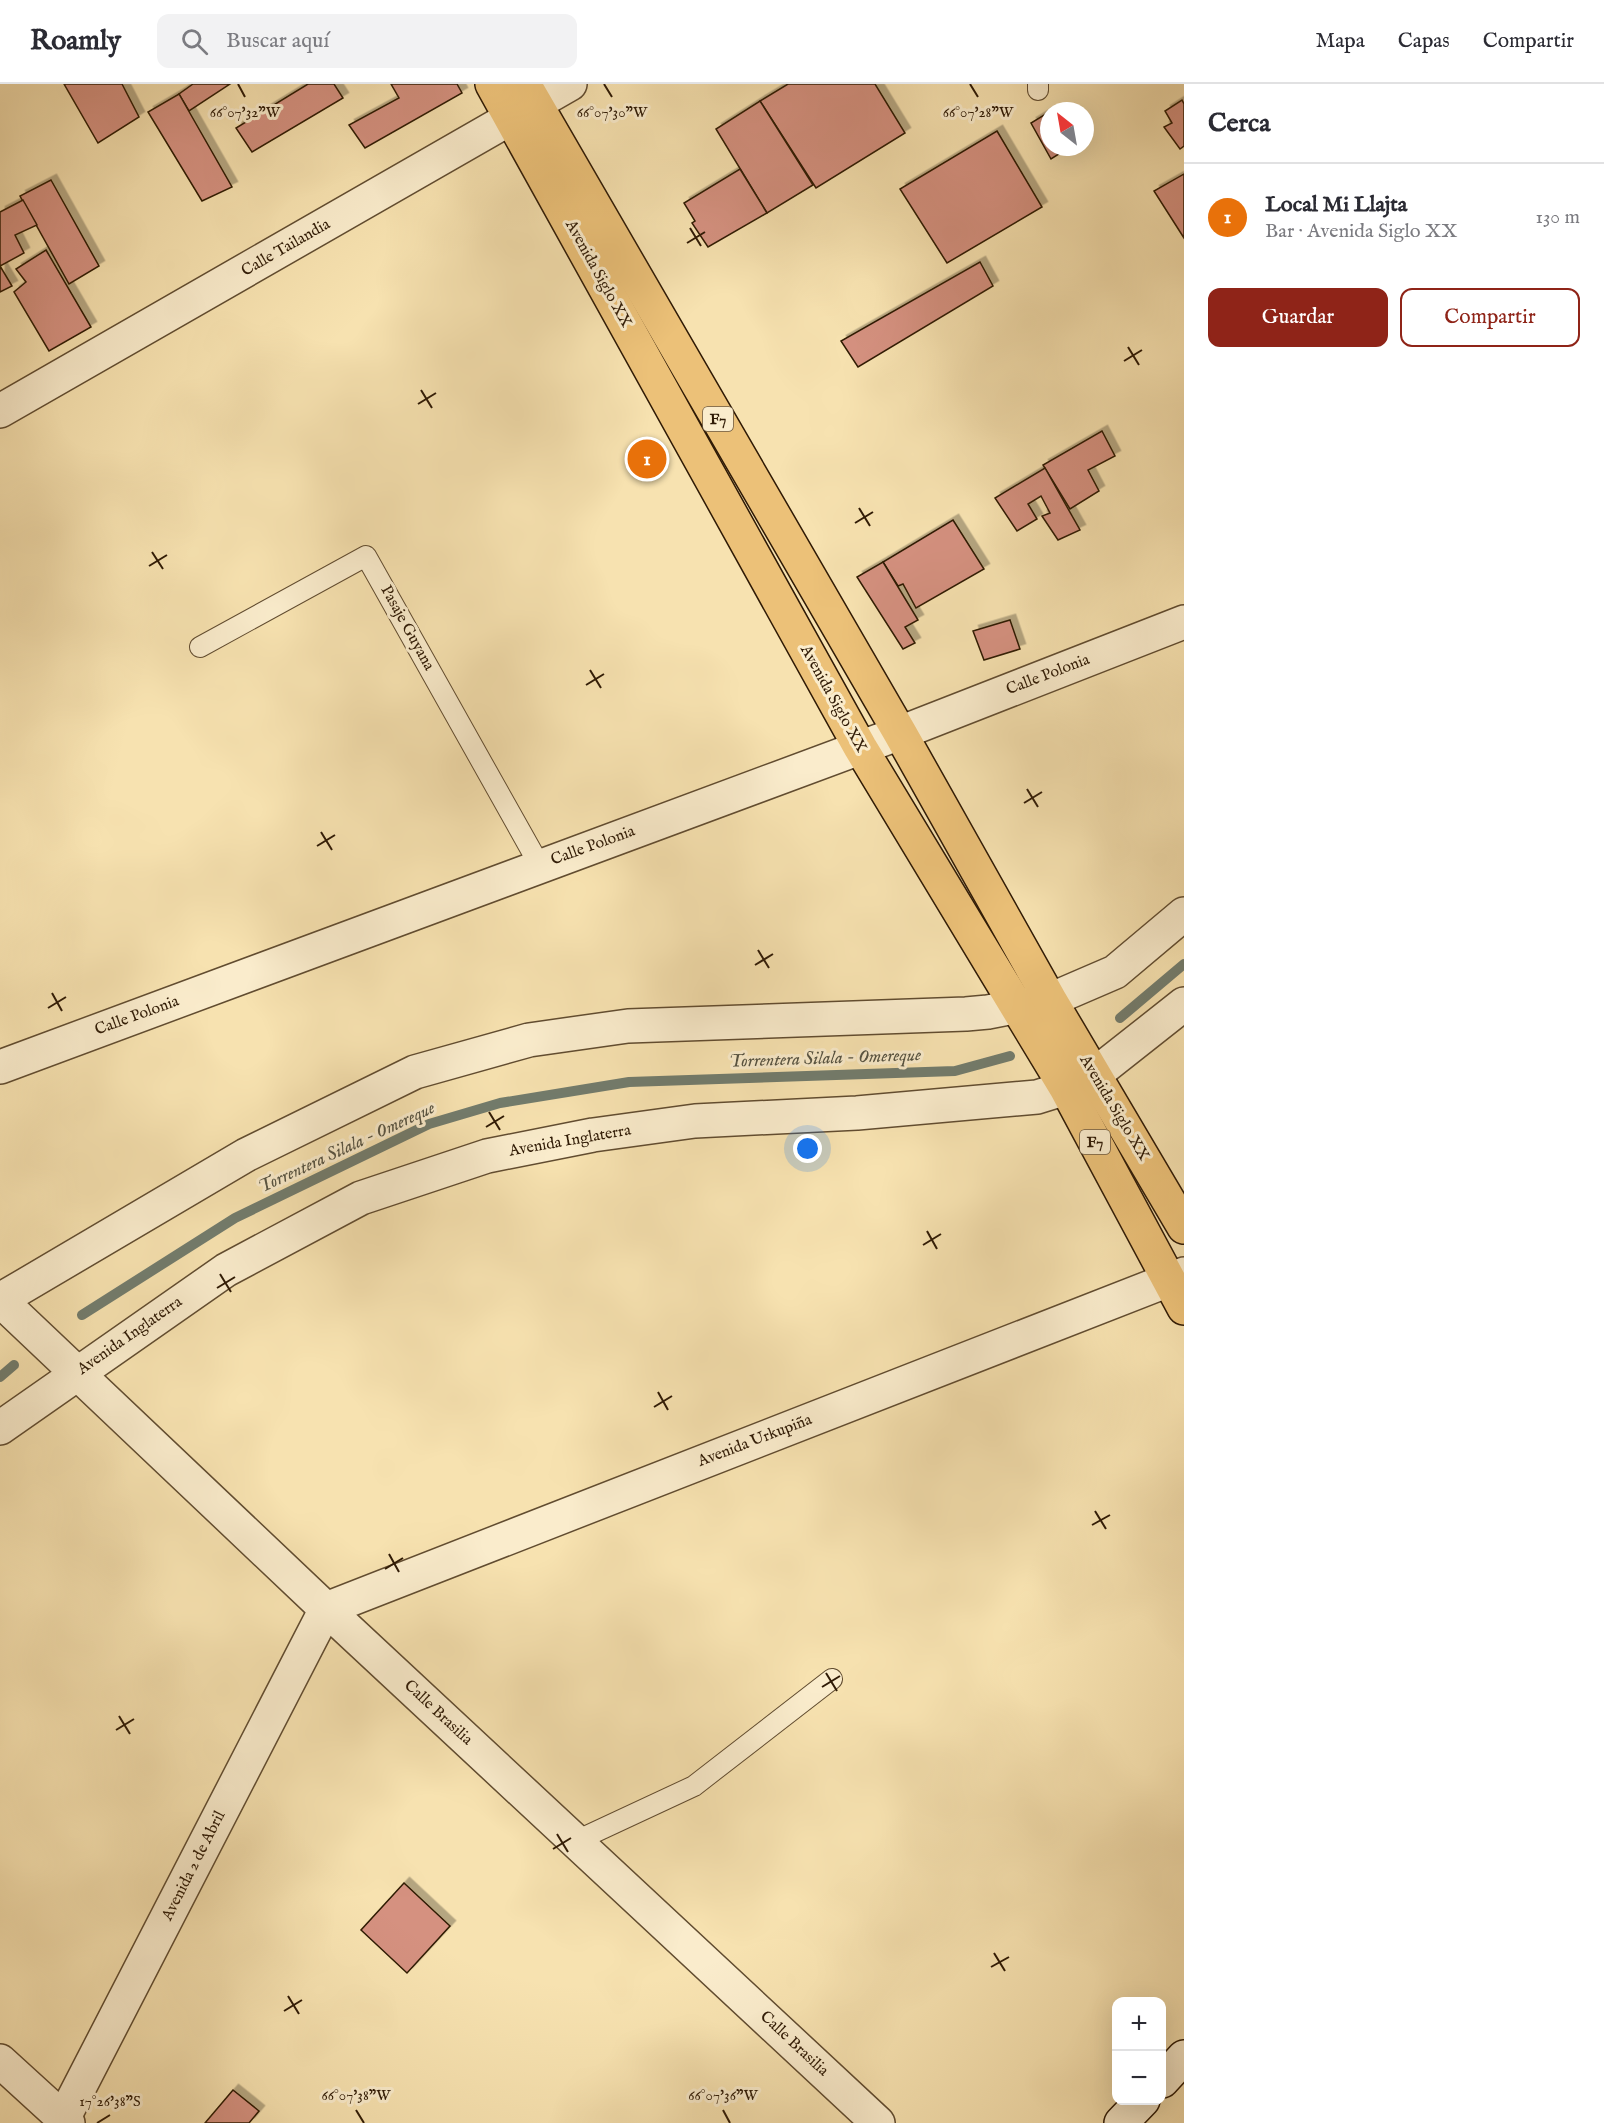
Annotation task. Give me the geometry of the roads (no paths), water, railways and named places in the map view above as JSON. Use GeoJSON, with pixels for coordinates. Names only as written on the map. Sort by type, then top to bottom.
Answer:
{"type":"FeatureCollection","features":[{"type":"Feature","properties":{"kind":"highway","name":"Avenida Siglo XX"},"geometry":{"type":"LineString","coordinates":[[492,84],[524,103],[900,733],[1050,1000],[1080,1082],[1176,1277],[1184,1308]]}},
{"type":"Feature","properties":{"kind":"highway","name":"Avenida Siglo XX"},"geometry":{"type":"LineString","coordinates":[[524,103],[860,747],[1017,1006],[1080,1082],[1184,1227]]}},
{"type":"Feature","properties":{"kind":"street","name":"Calle Tailandia"},"geometry":{"type":"LineString","coordinates":[[0,411],[524,103],[570,84]]}},
{"type":"Feature","properties":{"kind":"street","name":"Calle Polonia"},"geometry":{"type":"LineString","coordinates":[[0,1067],[900,733],[1184,622]]}},
{"type":"Feature","properties":{"kind":"street"},"geometry":{"type":"LineString","coordinates":[[0,1300],[246,1155],[415,1072],[529,1040],[628,1026],[888,1018],[988,1012],[1050,1000],[1115,972],[1184,914]]}},
{"type":"Feature","properties":{"kind":"street","name":"Avenida Inglaterra"},"geometry":{"type":"LineString","coordinates":[[0,1428],[226,1270],[362,1198],[487,1156],[593,1135],[694,1121],[857,1113],[1037,1097],[1080,1082],[1184,1004]]}},
{"type":"Feature","properties":{"kind":"street","name":"Avenida Urkupiña"},"geometry":{"type":"LineString","coordinates":[[326,1609],[1176,1277]]}},
{"type":"Feature","properties":{"kind":"street","name":"Calle Brasilia"},"geometry":{"type":"LineString","coordinates":[[0,1300],[326,1609],[878,2123]]}},
{"type":"Feature","properties":{"kind":"street","name":"Avenida 2 de Abril"},"geometry":{"type":"LineString","coordinates":[[64,2121],[326,1609]]}},
{"type":"Feature","properties":{"kind":"street"},"geometry":{"type":"LineString","coordinates":[[1166,2076],[1184,2057]]}},
{"type":"Feature","properties":{"kind":"street"},"geometry":{"type":"LineString","coordinates":[[0,2061],[64,2121]]}},
{"type":"Feature","properties":{"kind":"street"},"geometry":{"type":"LineString","coordinates":[[1121,2123],[1138,2105]]}},
{"type":"Feature","properties":{"kind":"lane","name":"Pasaje Guyana"},"geometry":{"type":"LineString","coordinates":[[200,647],[366,555],[540,866]]}},
{"type":"Feature","properties":{"kind":"lane"},"geometry":{"type":"LineString","coordinates":[[576,1841],[694,1786],[832,1679]]}},
{"type":"Feature","properties":{"kind":"waterway","name":"Torrentera Silala - Omereque"},"geometry":{"type":"LineString","coordinates":[[1120,1018],[1184,964]]}},
{"type":"Feature","properties":{"kind":"waterway","name":"Torrentera Silala - Omereque"},"geometry":{"type":"LineString","coordinates":[[82,1315],[235,1218],[429,1124],[500,1103],[629,1082],[955,1071],[1010,1056]]}},
{"type":"Feature","properties":{"kind":"waterway","name":"Torrentera Silala - Omereque"},"geometry":{"type":"LineString","coordinates":[[0,1377],[14,1365]]}},
{"type":"Feature","properties":{"kind":"place","name":"Local Mi Llajta"},"geometry":{"type":"Point","coordinates":[647,459]}}]}
